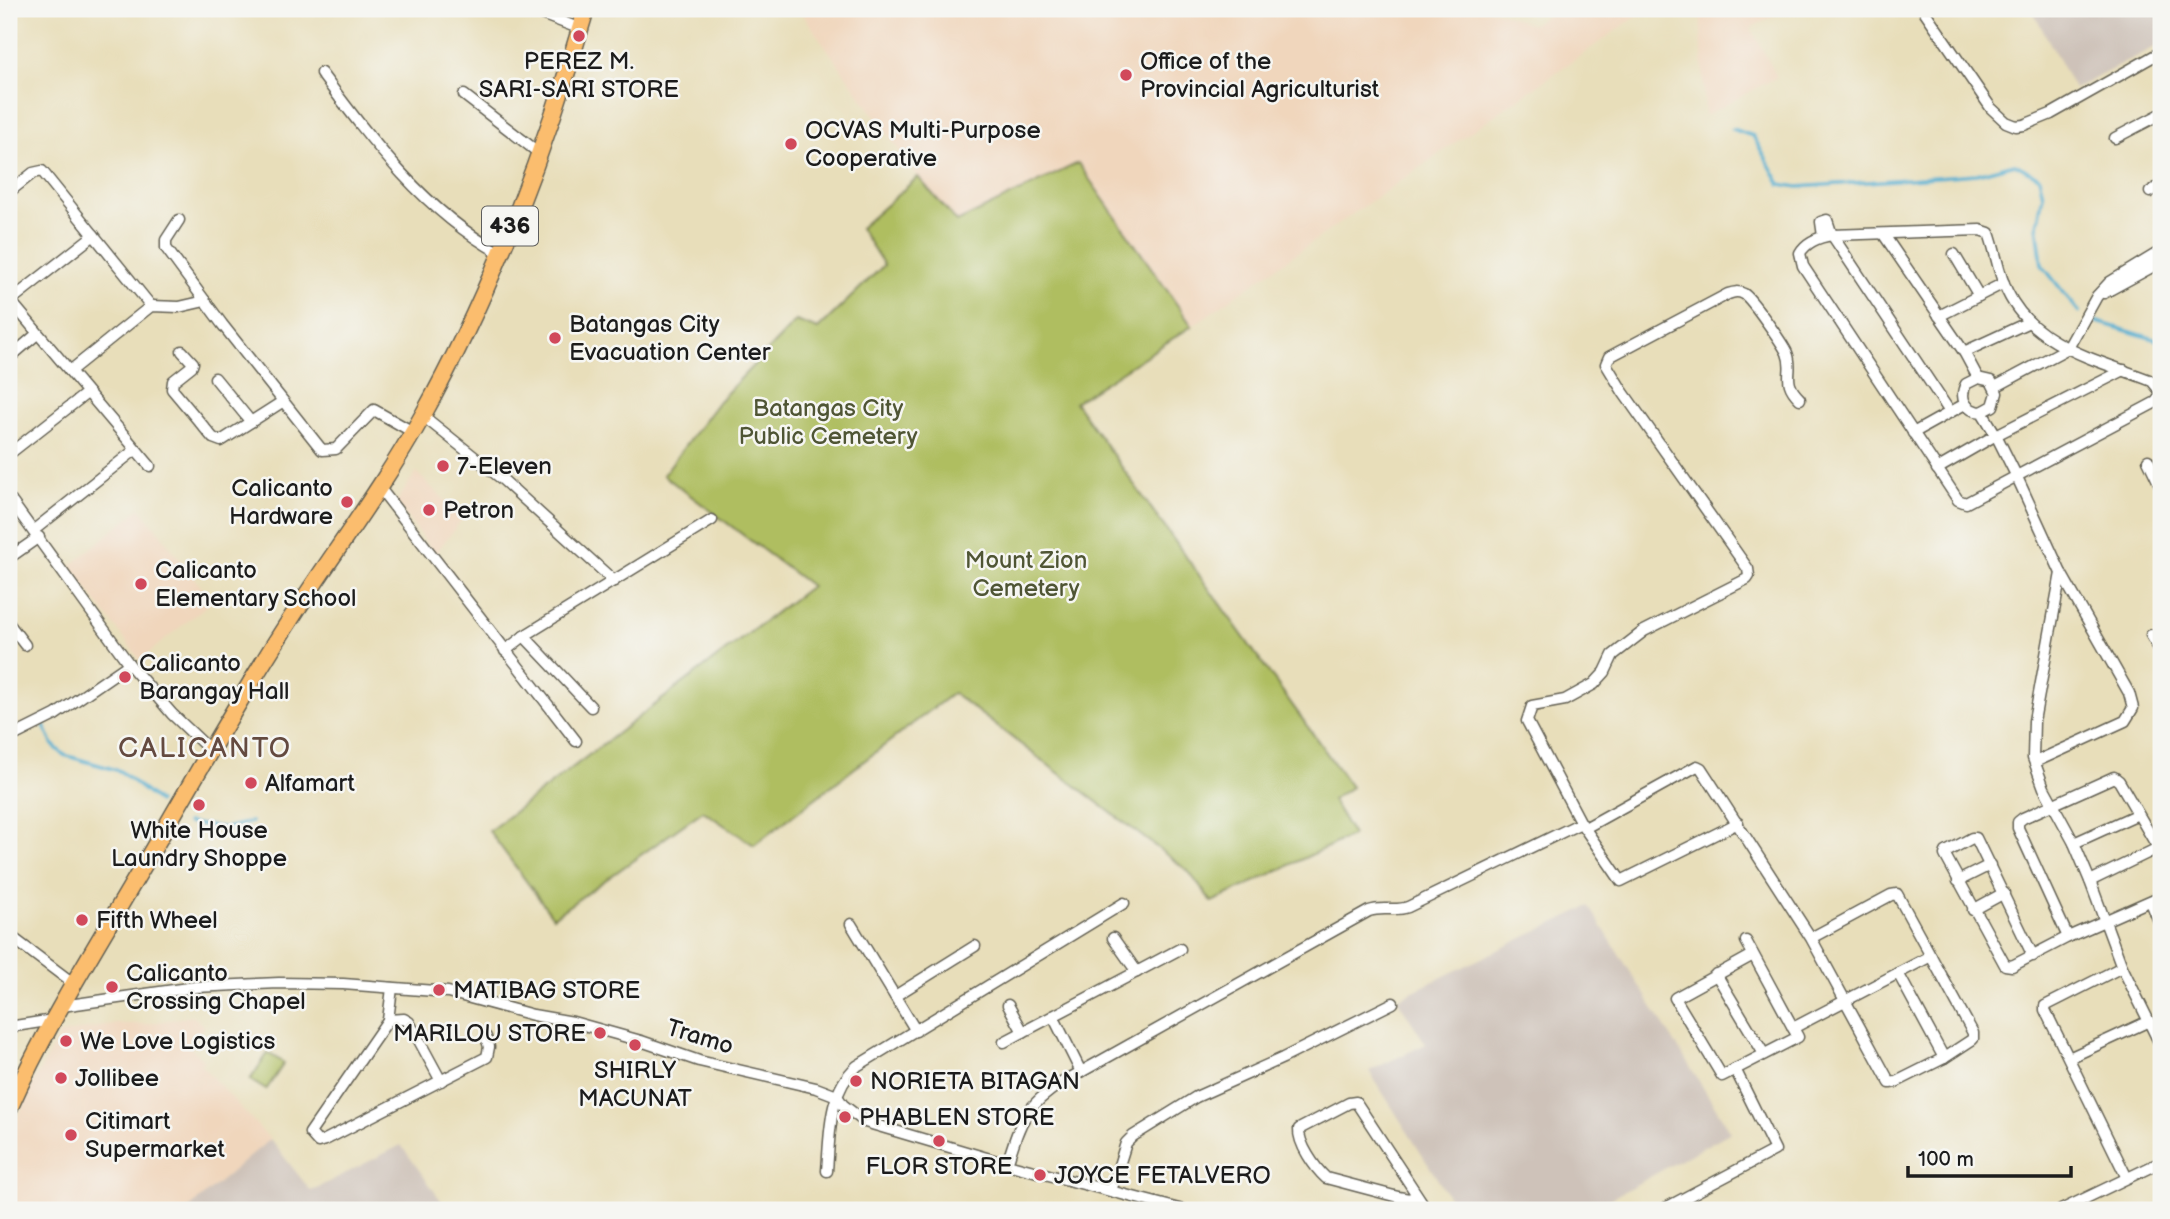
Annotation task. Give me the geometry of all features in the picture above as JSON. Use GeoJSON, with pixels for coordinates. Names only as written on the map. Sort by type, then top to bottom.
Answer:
{"type":"FeatureCollection","features":[{"type":"Feature","properties":{"kind":"main road","name":"436"},"geometry":{"type":"LineString","coordinates":[[9,1109],[53,1020],[210,750],[291,618],[423,415],[463,336],[500,253],[539,153],[586,9]]}},
{"type":"Feature","properties":{"kind":"street"},"geometry":{"type":"LineString","coordinates":[[528,9],[581,29]]}},
{"type":"Feature","properties":{"kind":"street"},"geometry":{"type":"LineString","coordinates":[[1923,9],[1991,108],[2006,122],[2016,126],[2051,114],[2161,52]]}},
{"type":"Feature","properties":{"kind":"street"},"geometry":{"type":"LineString","coordinates":[[321,73],[412,186],[467,234],[500,253]]}},
{"type":"Feature","properties":{"kind":"street"},"geometry":{"type":"LineString","coordinates":[[464,95],[539,153]]}},
{"type":"Feature","properties":{"kind":"street"},"geometry":{"type":"LineString","coordinates":[[2115,138],[2161,114]]}},
{"type":"Feature","properties":{"kind":"street"},"geometry":{"type":"LineString","coordinates":[[9,192],[33,173],[42,172],[151,306]]}},
{"type":"Feature","properties":{"kind":"street"},"geometry":{"type":"LineString","coordinates":[[2150,192],[2161,185]]}},
{"type":"Feature","properties":{"kind":"street"},"geometry":{"type":"LineString","coordinates":[[179,219],[166,240],[166,248],[282,402],[322,450],[337,449],[374,410],[413,432]]}},
{"type":"Feature","properties":{"kind":"street"},"geometry":{"type":"LineString","coordinates":[[1980,230],[1989,233],[2007,291],[2029,322],[2043,335],[2068,348],[2157,384],[2160,397],[2156,402],[1966,503],[1958,499],[1937,469],[1800,260],[1804,246],[1828,236],[1980,230]]}},
{"type":"Feature","properties":{"kind":"street"},"geometry":{"type":"LineString","coordinates":[[94,235],[10,300],[150,466]]}},
{"type":"Feature","properties":{"kind":"street"},"geometry":{"type":"LineString","coordinates":[[1884,235],[1964,352],[1978,378]]}},
{"type":"Feature","properties":{"kind":"street"},"geometry":{"type":"LineString","coordinates":[[1828,236],[1950,412]]}},
{"type":"Feature","properties":{"kind":"street"},"geometry":{"type":"LineString","coordinates":[[1995,387],[2068,348],[2097,296],[2124,272],[2161,251]]}},
{"type":"Feature","properties":{"kind":"street"},"geometry":{"type":"LineString","coordinates":[[1954,254],[1979,296]]}},
{"type":"Feature","properties":{"kind":"street"},"geometry":{"type":"LineString","coordinates":[[2097,296],[2161,262]]}},
{"type":"Feature","properties":{"kind":"street"},"geometry":{"type":"LineString","coordinates":[[1940,316],[2004,283]]}},
{"type":"Feature","properties":{"kind":"street"},"geometry":{"type":"LineString","coordinates":[[1738,823],[1621,881],[1583,825],[1527,721],[1532,706],[1565,700],[1594,684],[1605,672],[1613,654],[1644,631],[1749,576],[1748,569],[1608,369],[1606,363],[1609,358],[1736,292],[1748,297],[1785,349],[1789,362],[1788,380],[1794,394],[1800,399]]}},
{"type":"Feature","properties":{"kind":"street"},"geometry":{"type":"LineString","coordinates":[[70,372],[151,306],[179,307],[205,301]]}},
{"type":"Feature","properties":{"kind":"street"},"geometry":{"type":"LineString","coordinates":[[1964,352],[2029,322]]}},
{"type":"Feature","properties":{"kind":"street"},"geometry":{"type":"LineString","coordinates":[[9,358],[37,334]]}},
{"type":"Feature","properties":{"kind":"street"},"geometry":{"type":"LineString","coordinates":[[183,351],[192,366],[173,381],[172,388],[213,438],[221,441],[282,402]]}},
{"type":"Feature","properties":{"kind":"street"},"geometry":{"type":"LineString","coordinates":[[1937,469],[1996,435],[2124,370]]}},
{"type":"Feature","properties":{"kind":"street"},"geometry":{"type":"LineString","coordinates":[[215,378],[251,422]]}},
{"type":"Feature","properties":{"kind":"street"},"geometry":{"type":"LineString","coordinates":[[1978,378],[1991,382],[1995,387],[1997,400],[1988,410],[1982,412],[1969,409],[1965,404],[1963,390],[1966,384],[1978,378]]}},
{"type":"Feature","properties":{"kind":"street"},"geometry":{"type":"LineString","coordinates":[[9,454],[87,393]]}},
{"type":"Feature","properties":{"kind":"street"},"geometry":{"type":"LineString","coordinates":[[1913,433],[1965,404]]}},
{"type":"Feature","properties":{"kind":"street"},"geometry":{"type":"LineString","coordinates":[[1982,412],[2017,477],[2061,573],[2129,694],[2133,708],[2125,721],[2035,762]]}},
{"type":"Feature","properties":{"kind":"street"},"geometry":{"type":"LineString","coordinates":[[423,415],[502,479],[614,581]]}},
{"type":"Feature","properties":{"kind":"street"},"geometry":{"type":"LineString","coordinates":[[9,558],[135,450]]}},
{"type":"Feature","properties":{"kind":"street"},"geometry":{"type":"LineString","coordinates":[[2148,460],[2161,487]]}},
{"type":"Feature","properties":{"kind":"street"},"geometry":{"type":"LineString","coordinates":[[379,486],[576,741]]}},
{"type":"Feature","properties":{"kind":"street"},"geometry":{"type":"LineString","coordinates":[[9,498],[129,664],[172,714],[210,750]]}},
{"type":"Feature","properties":{"kind":"street"},"geometry":{"type":"LineString","coordinates":[[505,651],[524,636],[712,520]]}},
{"type":"Feature","properties":{"kind":"street"},"geometry":{"type":"LineString","coordinates":[[2061,573],[2034,721],[2035,762],[2074,843],[2123,967],[2161,1046]]}},
{"type":"Feature","properties":{"kind":"street"},"geometry":{"type":"LineString","coordinates":[[9,624],[25,645]]}},
{"type":"Feature","properties":{"kind":"street"},"geometry":{"type":"LineString","coordinates":[[2151,635],[2161,652]]}},
{"type":"Feature","properties":{"kind":"street"},"geometry":{"type":"LineString","coordinates":[[524,636],[591,707]]}},
{"type":"Feature","properties":{"kind":"street"},"geometry":{"type":"LineString","coordinates":[[9,738],[55,715],[129,664]]}},
{"type":"Feature","properties":{"kind":"street"},"geometry":{"type":"LineString","coordinates":[[1007,1164],[1026,1113],[1048,1091],[1369,911],[1408,907],[1583,825],[1697,766],[1738,823],[1811,938],[1890,1083],[1944,1058],[1973,1039],[1973,1033],[1897,894],[1811,938]]}},
{"type":"Feature","properties":{"kind":"street"},"geometry":{"type":"LineString","coordinates":[[2068,937],[2018,828],[2018,822],[2053,803],[2114,777],[2160,851],[2090,881]]}},
{"type":"Feature","properties":{"kind":"street"},"geometry":{"type":"LineString","coordinates":[[2074,843],[2138,814]]}},
{"type":"Feature","properties":{"kind":"street"},"geometry":{"type":"LineString","coordinates":[[2033,956],[1979,841],[1972,838],[1946,852],[1958,881],[2006,965],[2012,966],[2033,956],[2068,937],[2161,896]]}},
{"type":"Feature","properties":{"kind":"street"},"geometry":{"type":"LineString","coordinates":[[1958,881],[1990,865]]}},
{"type":"Feature","properties":{"kind":"street"},"geometry":{"type":"LineString","coordinates":[[1973,909],[2004,893]]}},
{"type":"Feature","properties":{"kind":"street"},"geometry":{"type":"LineString","coordinates":[[2151,902],[2161,926]]}},
{"type":"Feature","properties":{"kind":"street"},"geometry":{"type":"LineString","coordinates":[[827,1171],[831,1119],[837,1096],[845,1080],[858,1066],[1124,903]]}},
{"type":"Feature","properties":{"kind":"street"},"geometry":{"type":"LineString","coordinates":[[851,924],[916,1031]]}},
{"type":"Feature","properties":{"kind":"street"},"geometry":{"type":"LineString","coordinates":[[9,935],[75,984]]}},
{"type":"Feature","properties":{"kind":"street"},"geometry":{"type":"LineString","coordinates":[[1113,937],[1137,972]]}},
{"type":"Feature","properties":{"kind":"street"},"geometry":{"type":"LineString","coordinates":[[1746,941],[1798,1037],[1722,1076],[1675,998],[1753,955]]}},
{"type":"Feature","properties":{"kind":"street"},"geometry":{"type":"LineString","coordinates":[[895,996],[975,946]]}},
{"type":"Feature","properties":{"kind":"street"},"geometry":{"type":"LineString","coordinates":[[1004,1042],[1180,949]]}},
{"type":"Feature","properties":{"kind":"street"},"geometry":{"type":"LineString","coordinates":[[1793,1028],[1931,957]]}},
{"type":"Feature","properties":{"kind":"street"},"geometry":{"type":"LineString","coordinates":[[2123,967],[2045,1006],[2127,1178]]}},
{"type":"Feature","properties":{"kind":"street"},"geometry":{"type":"LineString","coordinates":[[1899,973],[1944,1058]]}},
{"type":"Feature","properties":{"kind":"street"},"geometry":{"type":"LineString","coordinates":[[1716,974],[1764,1054]]}},
{"type":"Feature","properties":{"kind":"street","name":"Tramo"},"geometry":{"type":"LineString","coordinates":[[62,1006],[195,986],[305,982],[448,992],[573,1022],[699,1061],[805,1085],[837,1096],[843,1105],[865,1122],[1007,1164],[1183,1210]]}},
{"type":"Feature","properties":{"kind":"street"},"geometry":{"type":"LineString","coordinates":[[393,988],[388,1020],[312,1129],[312,1136],[318,1142],[487,1057],[489,1047],[486,1037]]}},
{"type":"Feature","properties":{"kind":"street"},"geometry":{"type":"LineString","coordinates":[[1111,1191],[1126,1143],[1133,1136],[1196,1097],[1283,1058],[1393,1003]]}},
{"type":"Feature","properties":{"kind":"street"},"geometry":{"type":"LineString","coordinates":[[1009,1005],[1023,1032]]}},
{"type":"Feature","properties":{"kind":"street"},"geometry":{"type":"LineString","coordinates":[[1053,1016],[1081,1072]]}},
{"type":"Feature","properties":{"kind":"street"},"geometry":{"type":"LineString","coordinates":[[9,1027],[53,1020]]}},
{"type":"Feature","properties":{"kind":"street"},"geometry":{"type":"LineString","coordinates":[[388,1020],[409,1022],[441,1081]]}},
{"type":"Feature","properties":{"kind":"street"},"geometry":{"type":"LineString","coordinates":[[2069,1058],[2149,1021]]}},
{"type":"Feature","properties":{"kind":"street"},"geometry":{"type":"LineString","coordinates":[[1662,1210],[1775,1150],[1735,1069]]}},
{"type":"Feature","properties":{"kind":"street"},"geometry":{"type":"LineString","coordinates":[[1416,1196],[1409,1199],[1398,1197],[1326,1178],[1300,1138],[1299,1129],[1356,1102],[1427,1210]]}},
{"type":"Feature","properties":{"kind":"street"},"geometry":{"type":"LineString","coordinates":[[2061,1210],[2161,1162]]}},
{"type":"Feature","properties":{"kind":"shaded area"},"geometry":{"type":"Polygon","coordinates":[[[799,9],[1493,9],[1531,25],[1557,9],[1647,9],[1192,326],[1078,163],[957,222],[918,177],[799,9]]]}},
{"type":"Feature","properties":{"kind":"shaded area"},"geometry":{"type":"Polygon","coordinates":[[[1700,9],[1786,9],[1751,28],[1777,77],[1705,116],[1700,9]]]}},
{"type":"Feature","properties":{"kind":"shaded area"},"geometry":{"type":"Polygon","coordinates":[[[2032,9],[2161,9],[2161,44],[2074,89],[2032,9]]]}},
{"type":"Feature","properties":{"kind":"shaded area","name":"Petron"},"geometry":{"type":"Polygon","coordinates":[[[416,472],[463,518],[435,554],[396,503],[416,472]]]}},
{"type":"Feature","properties":{"kind":"shaded area","name":"Calicanto Elementary School"},"geometry":{"type":"Polygon","coordinates":[[[140,508],[212,601],[140,660],[70,566],[140,508]]]}},
{"type":"Feature","properties":{"kind":"shaded area"},"geometry":{"type":"Polygon","coordinates":[[[1589,906],[1731,1132],[1590,1210],[1457,1210],[1369,1071],[1426,1044],[1397,999],[1589,906]]]}},
{"type":"Feature","properties":{"kind":"shaded area"},"geometry":{"type":"Polygon","coordinates":[[[193,1016],[205,1027],[187,1044],[204,1061],[200,1064],[270,1139],[187,1210],[9,1210],[9,1137],[32,1085],[60,1034],[115,1024],[146,1024],[193,1016]]]}},
{"type":"Feature","properties":{"kind":"shaded area"},"geometry":{"type":"Polygon","coordinates":[[[270,1139],[311,1191],[401,1145],[448,1210],[187,1210],[270,1139]]]}},
{"type":"Feature","properties":{"kind":"green space"},"geometry":{"type":"Polygon","coordinates":[[[1078,163],[1192,326],[1075,402],[1351,787],[1332,800],[1353,835],[1212,902],[1188,871],[953,693],[754,845],[703,811],[553,917],[489,831],[811,586],[663,475],[719,401],[796,321],[818,329],[884,265],[860,228],[918,177],[957,222],[1078,163]]]}},
{"type":"Feature","properties":{"kind":"green space"},"geometry":{"type":"Polygon","coordinates":[[[268,1053],[284,1063],[266,1090],[250,1080],[268,1053]]]}},
{"type":"Feature","properties":{"kind":"waterway"},"geometry":{"type":"LineString","coordinates":[[1732,129],[1753,136],[1780,184],[1798,187],[1977,174],[2015,164],[2039,177],[2043,195],[2037,225],[2042,265],[2079,312]]}},
{"type":"Feature","properties":{"kind":"waterway"},"geometry":{"type":"LineString","coordinates":[[2091,320],[2161,341]]}},
{"type":"Feature","properties":{"kind":"waterway"},"geometry":{"type":"LineString","coordinates":[[44,726],[53,745],[64,755],[120,771],[158,802]]}},
{"type":"Feature","properties":{"kind":"waterway"},"geometry":{"type":"LineString","coordinates":[[187,823],[226,828],[251,822]]}},
{"type":"Feature","properties":{"kind":"place","name":"PEREZ M. SARI-SARI STORE"},"geometry":{"type":"Point","coordinates":[579,36]}},
{"type":"Feature","properties":{"kind":"place","name":"Office of the Provincial Agriculturist"},"geometry":{"type":"Point","coordinates":[1126,75]}},
{"type":"Feature","properties":{"kind":"place","name":"OCVAS Multi-Purpose Cooperative"},"geometry":{"type":"Point","coordinates":[791,144]}},
{"type":"Feature","properties":{"kind":"place","name":"Batangas City Evacuation Center"},"geometry":{"type":"Point","coordinates":[555,338]}},
{"type":"Feature","properties":{"kind":"place","name":"7-Eleven"},"geometry":{"type":"Point","coordinates":[443,466]}},
{"type":"Feature","properties":{"kind":"place","name":"Calicanto Hardware"},"geometry":{"type":"Point","coordinates":[347,502]}},
{"type":"Feature","properties":{"kind":"place","name":"Petron"},"geometry":{"type":"Point","coordinates":[429,510]}},
{"type":"Feature","properties":{"kind":"place","name":"Calicanto Elementary School"},"geometry":{"type":"Point","coordinates":[141,584]}},
{"type":"Feature","properties":{"kind":"place","name":"Calicanto Barangay Hall"},"geometry":{"type":"Point","coordinates":[125,677]}},
{"type":"Feature","properties":{"kind":"place","name":"Alfamart"},"geometry":{"type":"Point","coordinates":[251,783]}},
{"type":"Feature","properties":{"kind":"place","name":"White House Laundry Shoppe"},"geometry":{"type":"Point","coordinates":[199,805]}},
{"type":"Feature","properties":{"kind":"place","name":"Fifth Wheel"},"geometry":{"type":"Point","coordinates":[82,920]}},
{"type":"Feature","properties":{"kind":"place","name":"Calicanto Crossing Chapel"},"geometry":{"type":"Point","coordinates":[112,987]}},
{"type":"Feature","properties":{"kind":"place","name":"MATIBAG STORE"},"geometry":{"type":"Point","coordinates":[439,990]}},
{"type":"Feature","properties":{"kind":"place","name":"MARILOU STORE"},"geometry":{"type":"Point","coordinates":[600,1033]}},
{"type":"Feature","properties":{"kind":"place","name":"We Love Logistics"},"geometry":{"type":"Point","coordinates":[66,1041]}},
{"type":"Feature","properties":{"kind":"place","name":"SHIRLY MACUNAT"},"geometry":{"type":"Point","coordinates":[635,1045]}},
{"type":"Feature","properties":{"kind":"place","name":"Jollibee"},"geometry":{"type":"Point","coordinates":[61,1078]}},
{"type":"Feature","properties":{"kind":"place","name":"NORIETA BITAGAN"},"geometry":{"type":"Point","coordinates":[856,1081]}},
{"type":"Feature","properties":{"kind":"place","name":"PHABLEN STORE"},"geometry":{"type":"Point","coordinates":[845,1117]}},
{"type":"Feature","properties":{"kind":"place","name":"Citimart Supermarket"},"geometry":{"type":"Point","coordinates":[71,1135]}},
{"type":"Feature","properties":{"kind":"place","name":"FLOR STORE"},"geometry":{"type":"Point","coordinates":[939,1141]}},
{"type":"Feature","properties":{"kind":"place","name":"JOYCE FETALVERO"},"geometry":{"type":"Point","coordinates":[1040,1175]}},
{"type":"Feature","properties":{"kind":"district","name":"CALICANTO"},"geometry":{"type":"Point","coordinates":[205,748]}},
{"type":"Feature","properties":{"kind":"park label","name":"Batangas City Public Cemetery"},"geometry":{"type":"Point","coordinates":[828,422]}},
{"type":"Feature","properties":{"kind":"park label","name":"Mount Zion Cemetery"},"geometry":{"type":"Point","coordinates":[1026,574]}}]}
